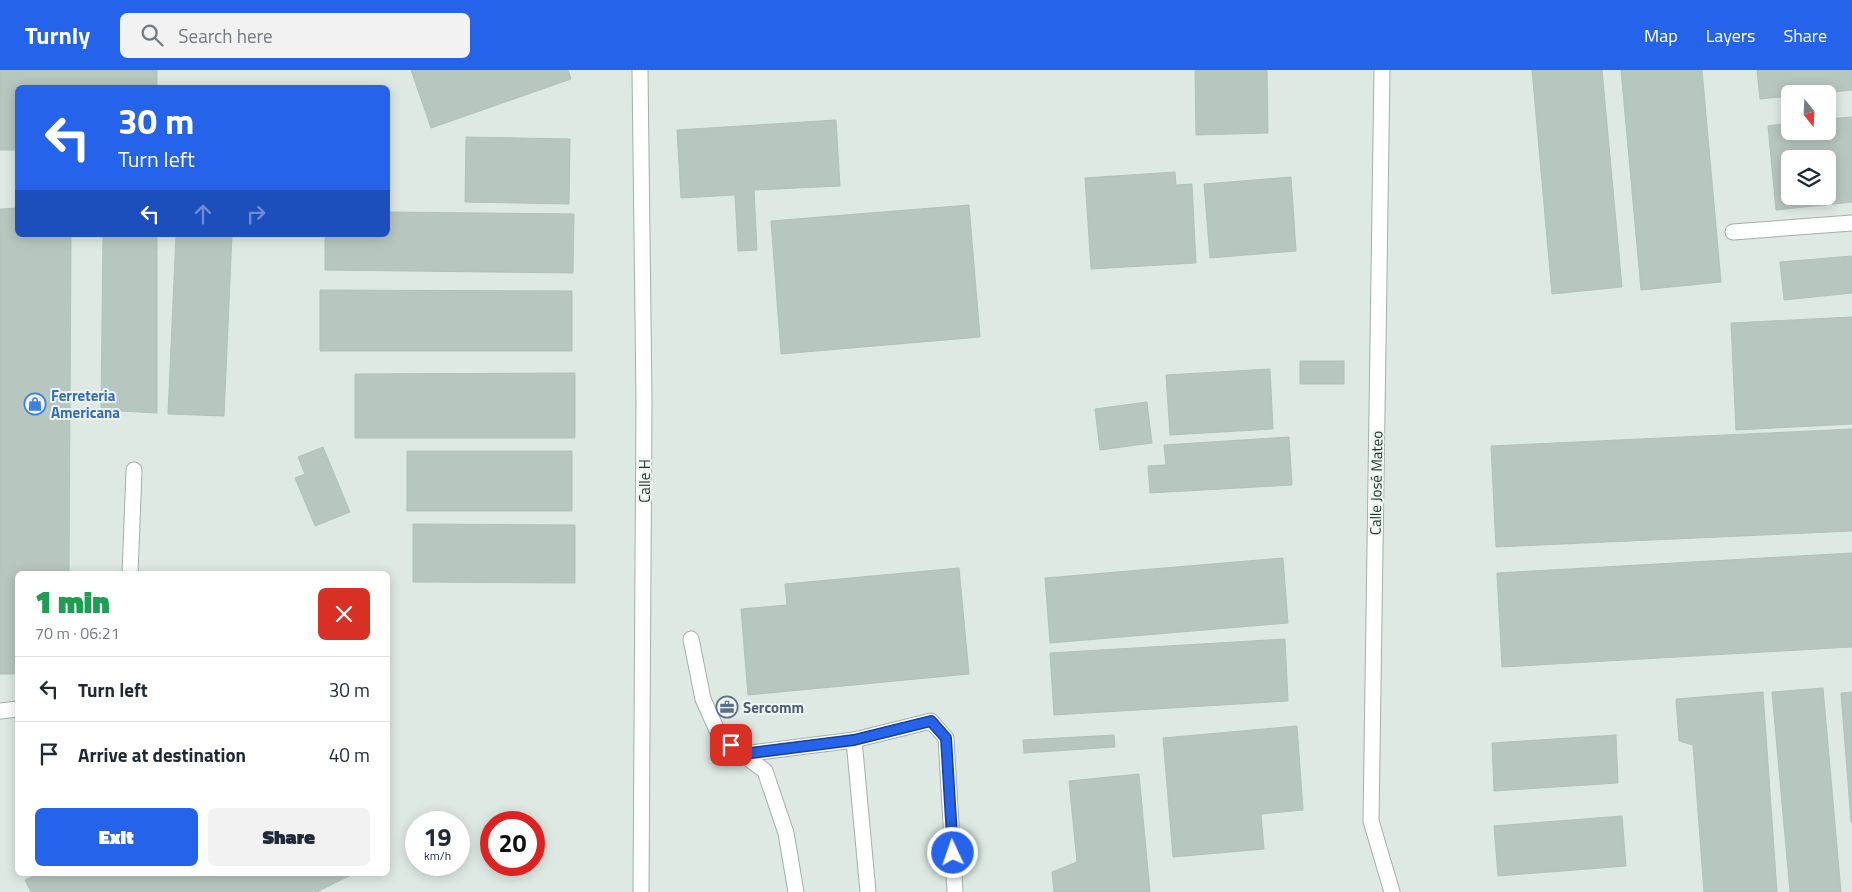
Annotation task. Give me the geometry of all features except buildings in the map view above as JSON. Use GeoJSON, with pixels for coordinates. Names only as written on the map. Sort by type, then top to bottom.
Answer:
{"type":"FeatureCollection","features":[{"type":"Feature","properties":{"kind":"street","name":"Calle H"},"geometry":{"type":"LineString","coordinates":[[640,70],[644,400],[641,892]]}},
{"type":"Feature","properties":{"kind":"street","name":"Calle José Mateo"},"geometry":{"type":"LineString","coordinates":[[1382,70],[1371,821],[1392,892]]}},
{"type":"Feature","properties":{"kind":"street"},"geometry":{"type":"LineString","coordinates":[[1733,232],[1852,223]]}},
{"type":"Feature","properties":{"kind":"street"},"geometry":{"type":"LineString","coordinates":[[130,571],[134,470]]}},
{"type":"Feature","properties":{"kind":"street"},"geometry":{"type":"LineString","coordinates":[[691,639],[703,700],[720,737],[765,771],[786,833],[796,892]]}},
{"type":"Feature","properties":{"kind":"street"},"geometry":{"type":"LineString","coordinates":[[0,710],[15,709]]}},
{"type":"Feature","properties":{"kind":"street"},"geometry":{"type":"LineString","coordinates":[[743,754],[854,740],[931,721],[946,738],[955,892]]}},
{"type":"Feature","properties":{"kind":"street"},"geometry":{"type":"LineString","coordinates":[[854,740],[868,892]]}},
{"type":"Feature","properties":{"kind":"place","name":"Ferreteria Americana"},"geometry":{"type":"Point","coordinates":[35,404]}},
{"type":"Feature","properties":{"kind":"place","name":"Sercomm"},"geometry":{"type":"Point","coordinates":[727,707]}},
{"type":"Feature","properties":{"kind":"route"},"geometry":{"type":"LineString","coordinates":[[731,745],[743,754],[854,740],[931,721],[946,738],[953,853]]}}]}
